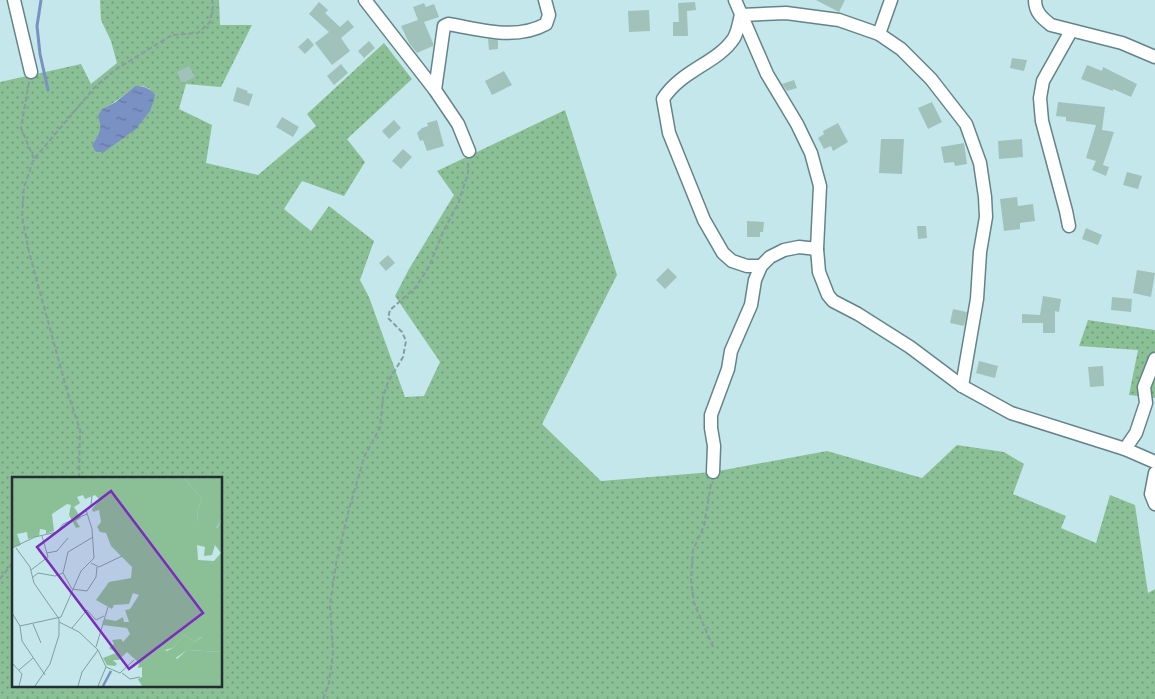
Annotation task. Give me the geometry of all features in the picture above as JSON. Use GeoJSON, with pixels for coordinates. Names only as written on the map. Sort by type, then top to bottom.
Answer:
{"type":"FeatureCollection","features":[{"type":"Feature","properties":{"kind":"street"},"geometry":{"type":"LineString","coordinates":[[14,0],[31,72]]}},
{"type":"Feature","properties":{"kind":"street"},"geometry":{"type":"LineString","coordinates":[[366,0],[435,90],[458,124],[469,151]]}},
{"type":"Feature","properties":{"kind":"street"},"geometry":{"type":"LineString","coordinates":[[435,90],[444,26],[448,24],[508,34],[535,30],[546,24],[549,15],[545,0]]}},
{"type":"Feature","properties":{"kind":"street"},"geometry":{"type":"LineString","coordinates":[[735,0],[767,74],[797,124],[811,153],[820,186],[817,249],[819,272],[828,295],[833,300],[910,347],[962,386],[1011,414],[1124,450],[1155,462]]}},
{"type":"Feature","properties":{"kind":"street"},"geometry":{"type":"LineString","coordinates":[[879,34],[891,0]]}},
{"type":"Feature","properties":{"kind":"street"},"geometry":{"type":"LineString","coordinates":[[1035,0],[1035,8],[1051,26],[1122,43],[1155,57]]}},
{"type":"Feature","properties":{"kind":"street"},"geometry":{"type":"LineString","coordinates":[[741,15],[786,13],[839,20],[879,34],[901,49],[931,79],[966,124],[980,163],[986,217],[980,252],[977,299],[962,386]]}},
{"type":"Feature","properties":{"kind":"street"},"geometry":{"type":"LineString","coordinates":[[741,15],[735,36],[726,47],[669,89],[663,99],[663,106],[668,133],[704,220],[723,253],[732,260],[747,266],[761,266]]}},
{"type":"Feature","properties":{"kind":"street"},"geometry":{"type":"LineString","coordinates":[[1069,226],[1042,121],[1040,98],[1042,81],[1071,31]]}},
{"type":"Feature","properties":{"kind":"street"},"geometry":{"type":"LineString","coordinates":[[713,472],[714,446],[710,428],[711,416],[726,376],[731,351],[751,305],[754,280],[761,266],[770,257],[784,250],[799,247],[817,249]]}},
{"type":"Feature","properties":{"kind":"street"},"geometry":{"type":"LineString","coordinates":[[1124,450],[1136,433],[1146,403],[1144,387],[1155,359]]}},
{"type":"Feature","properties":{"kind":"street"},"geometry":{"type":"LineString","coordinates":[[1155,473],[1151,494],[1155,504]]}},
{"type":"Feature","properties":{"kind":"path"},"geometry":{"type":"LineString","coordinates":[[79,477],[80,430],[66,387],[29,252],[22,216],[24,188],[34,159],[95,87],[115,70],[172,35],[198,33],[210,22],[213,6],[212,0]]}},
{"type":"Feature","properties":{"kind":"path"},"geometry":{"type":"LineString","coordinates":[[31,72],[21,128],[34,159]]}},
{"type":"Feature","properties":{"kind":"path"},"geometry":{"type":"LineString","coordinates":[[323,699],[329,683],[332,653],[330,605],[336,564],[365,455],[380,428],[383,397],[388,382],[403,357],[406,341],[402,332],[388,318],[390,310],[415,288],[429,267],[463,188],[468,173],[469,151]]}},
{"type":"Feature","properties":{"kind":"path"},"geometry":{"type":"LineString","coordinates":[[713,472],[704,526],[693,550],[691,581],[694,602],[714,649]]}},
{"type":"Feature","properties":{"kind":"path"},"geometry":{"type":"LineString","coordinates":[[0,579],[12,564]]}},
{"type":"Feature","properties":{"kind":"green space"},"geometry":{"type":"Polygon","coordinates":[[[100,0],[219,0],[220,25],[252,25],[221,87],[186,84],[179,109],[212,125],[206,163],[258,175],[316,126],[307,114],[384,43],[412,79],[347,139],[365,162],[344,196],[302,181],[284,209],[311,231],[329,206],[374,241],[360,280],[369,297],[405,397],[424,396],[440,362],[395,296],[409,269],[454,195],[437,171],[565,110],[617,275],[542,424],[601,481],[713,472],[827,451],[922,478],[957,445],[1004,452],[1024,464],[1013,494],[1066,516],[1061,528],[1096,543],[1110,495],[1135,505],[1148,593],[1155,589],[1155,699],[0,699],[0,82],[81,64],[91,84],[117,63],[111,41],[101,20],[100,0]],[[135,86],[102,109],[101,132],[92,145],[150,89],[143,86],[135,86]]]}},
{"type":"Feature","properties":{"kind":"green space"},"geometry":{"type":"Polygon","coordinates":[[[1088,320],[1155,330],[1155,398],[1129,395],[1138,350],[1079,346],[1088,320]]]}},
{"type":"Feature","properties":{"kind":"water"},"geometry":{"type":"Polygon","coordinates":[[[135,86],[142,86],[155,95],[150,111],[136,129],[104,152],[96,152],[92,145],[100,132],[98,116],[102,109],[116,102],[135,86]]]}},
{"type":"Feature","properties":{"kind":"building"},"geometry":{"type":"Polygon","coordinates":[[[816,0],[845,0],[839,12],[816,0]]]}},
{"type":"Feature","properties":{"kind":"building"},"geometry":{"type":"Polygon","coordinates":[[[319,2],[328,10],[325,13],[340,27],[348,20],[354,27],[341,38],[350,51],[332,65],[315,43],[329,32],[309,14],[319,2]]]}},
{"type":"Feature","properties":{"kind":"building"},"geometry":{"type":"Polygon","coordinates":[[[695,2],[696,10],[687,11],[688,36],[673,36],[673,22],[679,22],[678,3],[695,2]]]}},
{"type":"Feature","properties":{"kind":"building"},"geometry":{"type":"Polygon","coordinates":[[[424,3],[426,7],[434,4],[439,17],[424,22],[433,46],[417,53],[409,43],[401,26],[418,20],[413,7],[424,3]]]}},
{"type":"Feature","properties":{"kind":"building"},"geometry":{"type":"Polygon","coordinates":[[[649,10],[650,31],[629,32],[628,11],[649,10]]]}},
{"type":"Feature","properties":{"kind":"building"},"geometry":{"type":"Polygon","coordinates":[[[308,38],[314,45],[305,54],[298,47],[308,38]]]}},
{"type":"Feature","properties":{"kind":"building"},"geometry":{"type":"Polygon","coordinates":[[[488,39],[498,40],[498,49],[489,50],[488,39]]]}},
{"type":"Feature","properties":{"kind":"building"},"geometry":{"type":"Polygon","coordinates":[[[369,41],[375,48],[364,58],[358,51],[369,41]]]}},
{"type":"Feature","properties":{"kind":"building"},"geometry":{"type":"Polygon","coordinates":[[[1012,58],[1027,60],[1024,71],[1010,68],[1012,58]]]}},
{"type":"Feature","properties":{"kind":"building"},"geometry":{"type":"Polygon","coordinates":[[[341,64],[348,73],[334,85],[327,76],[341,64]]]}},
{"type":"Feature","properties":{"kind":"building"},"geometry":{"type":"Polygon","coordinates":[[[1087,65],[1102,71],[1103,67],[1137,84],[1131,97],[1081,79],[1087,65]]]}},
{"type":"Feature","properties":{"kind":"building"},"geometry":{"type":"Polygon","coordinates":[[[189,66],[195,77],[182,83],[177,72],[189,66]]]}},
{"type":"Feature","properties":{"kind":"building"},"geometry":{"type":"Polygon","coordinates":[[[504,71],[512,85],[492,95],[485,81],[504,71]]]}},
{"type":"Feature","properties":{"kind":"building"},"geometry":{"type":"Polygon","coordinates":[[[794,80],[797,88],[787,91],[782,84],[794,80]]]}},
{"type":"Feature","properties":{"kind":"building"},"geometry":{"type":"Polygon","coordinates":[[[237,87],[253,94],[249,106],[233,101],[237,87]]]}},
{"type":"Feature","properties":{"kind":"building"},"geometry":{"type":"Polygon","coordinates":[[[932,102],[942,122],[928,129],[918,108],[932,102]]]}},
{"type":"Feature","properties":{"kind":"building"},"geometry":{"type":"Polygon","coordinates":[[[1058,102],[1105,107],[1102,130],[1114,132],[1103,165],[1109,167],[1106,176],[1092,170],[1096,161],[1086,158],[1096,125],[1066,121],[1066,117],[1056,116],[1058,102]]]}},
{"type":"Feature","properties":{"kind":"building"},"geometry":{"type":"Polygon","coordinates":[[[282,117],[299,127],[293,137],[276,127],[282,117]]]}},
{"type":"Feature","properties":{"kind":"building"},"geometry":{"type":"Polygon","coordinates":[[[394,120],[401,128],[389,139],[382,131],[394,120]]]}},
{"type":"Feature","properties":{"kind":"building"},"geometry":{"type":"Polygon","coordinates":[[[437,120],[444,146],[427,151],[423,140],[420,141],[417,133],[422,128],[428,126],[427,123],[437,120]]]}},
{"type":"Feature","properties":{"kind":"building"},"geometry":{"type":"Polygon","coordinates":[[[838,123],[848,142],[833,151],[831,146],[824,149],[818,138],[824,134],[823,131],[838,123]]]}},
{"type":"Feature","properties":{"kind":"building"},"geometry":{"type":"Polygon","coordinates":[[[881,139],[904,139],[902,174],[879,173],[881,139]]]}},
{"type":"Feature","properties":{"kind":"building"},"geometry":{"type":"Polygon","coordinates":[[[1022,139],[1023,157],[999,159],[998,141],[1022,139]]]}},
{"type":"Feature","properties":{"kind":"building"},"geometry":{"type":"Polygon","coordinates":[[[964,143],[967,164],[955,166],[954,162],[944,163],[941,147],[964,143]]]}},
{"type":"Feature","properties":{"kind":"building"},"geometry":{"type":"Polygon","coordinates":[[[403,149],[412,157],[401,169],[392,161],[403,149]]]}},
{"type":"Feature","properties":{"kind":"building"},"geometry":{"type":"Polygon","coordinates":[[[1127,172],[1142,176],[1138,189],[1123,185],[1127,172]]]}},
{"type":"Feature","properties":{"kind":"building"},"geometry":{"type":"Polygon","coordinates":[[[1017,197],[1018,206],[1033,204],[1035,221],[1020,223],[1020,229],[1004,231],[1000,199],[1017,197]]]}},
{"type":"Feature","properties":{"kind":"building"},"geometry":{"type":"Polygon","coordinates":[[[747,221],[764,222],[763,232],[760,232],[760,237],[747,237],[747,221]]]}},
{"type":"Feature","properties":{"kind":"building"},"geometry":{"type":"Polygon","coordinates":[[[917,226],[926,226],[927,238],[918,239],[917,226]]]}},
{"type":"Feature","properties":{"kind":"building"},"geometry":{"type":"Polygon","coordinates":[[[1086,228],[1102,235],[1098,245],[1082,239],[1086,228]]]}},
{"type":"Feature","properties":{"kind":"building"},"geometry":{"type":"Polygon","coordinates":[[[388,255],[395,263],[386,271],[379,263],[388,255]]]}},
{"type":"Feature","properties":{"kind":"building"},"geometry":{"type":"Polygon","coordinates":[[[668,268],[677,277],[665,289],[656,280],[668,268]]]}},
{"type":"Feature","properties":{"kind":"building"},"geometry":{"type":"Polygon","coordinates":[[[1137,270],[1155,273],[1151,297],[1133,293],[1137,270]]]}},
{"type":"Feature","properties":{"kind":"building"},"geometry":{"type":"Polygon","coordinates":[[[1043,296],[1061,299],[1059,312],[1055,311],[1055,333],[1043,333],[1043,323],[1022,323],[1022,314],[1040,315],[1043,296]]]}},
{"type":"Feature","properties":{"kind":"building"},"geometry":{"type":"Polygon","coordinates":[[[1112,297],[1132,299],[1131,312],[1111,310],[1112,297]]]}},
{"type":"Feature","properties":{"kind":"building"},"geometry":{"type":"Polygon","coordinates":[[[953,309],[967,312],[964,326],[950,323],[953,309]]]}},
{"type":"Feature","properties":{"kind":"building"},"geometry":{"type":"Polygon","coordinates":[[[979,361],[998,366],[995,378],[976,373],[979,361]]]}},
{"type":"Feature","properties":{"kind":"building"},"geometry":{"type":"Polygon","coordinates":[[[1103,366],[1104,386],[1090,387],[1088,367],[1103,366]]]}},
{"type":"Feature","properties":{"kind":"waterway"},"geometry":{"type":"LineString","coordinates":[[41,0],[37,26],[40,54],[48,90]]}}]}
